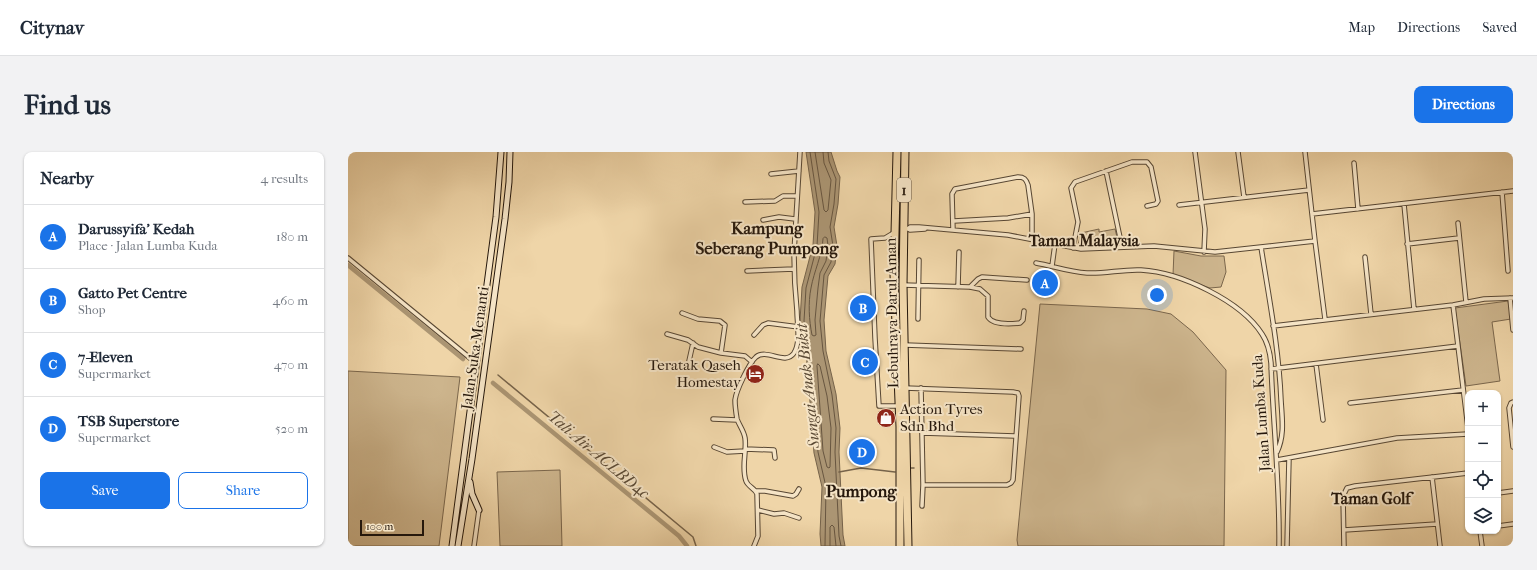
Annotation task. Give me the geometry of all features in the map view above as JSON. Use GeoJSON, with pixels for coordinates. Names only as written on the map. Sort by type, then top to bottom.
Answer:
{"type":"FeatureCollection","features":[{"type":"Feature","properties":{"kind":"highway","name":"Lebuhraya Darul Aman"},"geometry":{"type":"LineString","coordinates":[[897,152],[895,204],[895,330],[901,462],[900,546]]}},
{"type":"Feature","properties":{"kind":"highway","name":"Lebuhraya Darul Aman"},"geometry":{"type":"LineString","coordinates":[[905,152],[904,345],[908,546]]}},
{"type":"Feature","properties":{"kind":"highway"},"geometry":{"type":"LineString","coordinates":[[895,204],[905,228],[900,232],[895,254]]}},
{"type":"Feature","properties":{"kind":"main road","name":"Jalan Suka Menanti"},"geometry":{"type":"LineString","coordinates":[[452,546],[496,217],[501,152]]}},
{"type":"Feature","properties":{"kind":"main road","name":"Jalan Suka Menanti"},"geometry":{"type":"LineString","coordinates":[[458,546],[505,219],[509,182],[510,152]]}},
{"type":"Feature","properties":{"kind":"main road"},"geometry":{"type":"LineString","coordinates":[[469,475],[472,494],[479,510]]}},
{"type":"Feature","properties":{"kind":"street"},"geometry":{"type":"LineString","coordinates":[[799,489],[793,496],[765,491],[756,491],[748,486],[746,482],[744,462],[745,450],[743,431],[737,420],[735,399],[752,362],[756,357],[760,355],[784,357],[791,356],[796,348],[798,327],[794,269],[795,219],[800,152]]}},
{"type":"Feature","properties":{"kind":"street"},"geometry":{"type":"LineString","coordinates":[[1195,152],[1206,235],[1204,252]]}},
{"type":"Feature","properties":{"kind":"street"},"geometry":{"type":"LineString","coordinates":[[1238,152],[1244,198]]}},
{"type":"Feature","properties":{"kind":"street"},"geometry":{"type":"LineString","coordinates":[[1305,152],[1325,319]]}},
{"type":"Feature","properties":{"kind":"street"},"geometry":{"type":"LineString","coordinates":[[1073,248],[1078,222],[1071,188],[1076,182],[1137,161],[1149,164],[1158,201],[1156,204],[1147,206]]}},
{"type":"Feature","properties":{"kind":"street"},"geometry":{"type":"LineString","coordinates":[[1354,162],[1358,209]]}},
{"type":"Feature","properties":{"kind":"street"},"geometry":{"type":"LineString","coordinates":[[771,174],[799,171]]}},
{"type":"Feature","properties":{"kind":"street"},"geometry":{"type":"LineString","coordinates":[[1106,171],[1122,247]]}},
{"type":"Feature","properties":{"kind":"street"},"geometry":{"type":"LineString","coordinates":[[953,230],[954,221],[952,194],[955,189],[1023,177],[1026,180],[1032,214],[1032,239]]}},
{"type":"Feature","properties":{"kind":"street"},"geometry":{"type":"LineString","coordinates":[[1179,204],[1309,190]]}},
{"type":"Feature","properties":{"kind":"street"},"geometry":{"type":"LineString","coordinates":[[1312,214],[1513,190]]}},
{"type":"Feature","properties":{"kind":"street"},"geometry":{"type":"LineString","coordinates":[[1502,192],[1508,270]]}},
{"type":"Feature","properties":{"kind":"street"},"geometry":{"type":"LineString","coordinates":[[745,202],[776,201],[783,196],[797,196]]}},
{"type":"Feature","properties":{"kind":"street"},"geometry":{"type":"LineString","coordinates":[[1404,204],[1414,309]]}},
{"type":"Feature","properties":{"kind":"street"},"geometry":{"type":"LineString","coordinates":[[954,221],[1008,218],[1032,214]]}},
{"type":"Feature","properties":{"kind":"street"},"geometry":{"type":"LineString","coordinates":[[764,220],[779,217],[795,219]]}},
{"type":"Feature","properties":{"kind":"street"},"geometry":{"type":"LineString","coordinates":[[1458,223],[1466,302]]}},
{"type":"Feature","properties":{"kind":"street"},"geometry":{"type":"LineString","coordinates":[[905,228],[928,228],[1008,235],[1090,250],[1154,246],[1215,252],[1315,241]]}},
{"type":"Feature","properties":{"kind":"street"},"geometry":{"type":"LineString","coordinates":[[895,232],[885,238],[871,239],[879,406],[899,406]]}},
{"type":"Feature","properties":{"kind":"street"},"geometry":{"type":"LineString","coordinates":[[1408,244],[1459,238]]}},
{"type":"Feature","properties":{"kind":"street"},"geometry":{"type":"LineString","coordinates":[[1052,266],[1056,244]]}},
{"type":"Feature","properties":{"kind":"street"},"geometry":{"type":"LineString","coordinates":[[1261,247],[1280,368],[1283,432],[1281,444],[1277,453]]}},
{"type":"Feature","properties":{"kind":"street"},"geometry":{"type":"LineString","coordinates":[[958,287],[959,252]]}},
{"type":"Feature","properties":{"kind":"street"},"geometry":{"type":"LineString","coordinates":[[1365,257],[1371,314]]}},
{"type":"Feature","properties":{"kind":"street"},"geometry":{"type":"LineString","coordinates":[[348,258],[476,363]]}},
{"type":"Feature","properties":{"kind":"street"},"geometry":{"type":"LineString","coordinates":[[918,319],[919,260]]}},
{"type":"Feature","properties":{"kind":"street","name":"Jalan Lumba Kuda"},"geometry":{"type":"LineString","coordinates":[[1036,264],[1088,273],[1132,270],[1157,272],[1210,290],[1240,310],[1261,333],[1269,350],[1271,369],[1280,514],[1279,546]]}},
{"type":"Feature","properties":{"kind":"street"},"geometry":{"type":"LineString","coordinates":[[747,271],[794,269]]}},
{"type":"Feature","properties":{"kind":"street"},"geometry":{"type":"LineString","coordinates":[[970,287],[978,278],[982,277],[1027,280]]}},
{"type":"Feature","properties":{"kind":"street"},"geometry":{"type":"LineString","coordinates":[[904,285],[970,287],[980,289],[988,296],[988,317],[992,321],[1020,323],[1023,320],[1024,311]]}},
{"type":"Feature","properties":{"kind":"street"},"geometry":{"type":"LineString","coordinates":[[1273,326],[1453,305],[1484,299],[1511,298],[1513,330]]}},
{"type":"Feature","properties":{"kind":"street"},"geometry":{"type":"LineString","coordinates":[[1453,305],[1468,426]]}},
{"type":"Feature","properties":{"kind":"street"},"geometry":{"type":"LineString","coordinates":[[682,313],[698,318],[720,321],[723,323],[725,325],[721,352]]}},
{"type":"Feature","properties":{"kind":"street"},"geometry":{"type":"LineString","coordinates":[[754,335],[763,325],[768,323],[798,327]]}},
{"type":"Feature","properties":{"kind":"street"},"geometry":{"type":"LineString","coordinates":[[667,334],[693,343],[697,347],[739,354],[745,356],[752,362]]}},
{"type":"Feature","properties":{"kind":"street"},"geometry":{"type":"LineString","coordinates":[[689,361],[693,343]]}},
{"type":"Feature","properties":{"kind":"street"},"geometry":{"type":"LineString","coordinates":[[904,345],[1021,349]]}},
{"type":"Feature","properties":{"kind":"street"},"geometry":{"type":"LineString","coordinates":[[1271,369],[1458,346]]}},
{"type":"Feature","properties":{"kind":"street"},"geometry":{"type":"LineString","coordinates":[[1316,364],[1323,420]]}},
{"type":"Feature","properties":{"kind":"street"},"geometry":{"type":"LineString","coordinates":[[905,388],[1016,392],[1019,396],[1013,480],[1010,484],[923,485]]}},
{"type":"Feature","properties":{"kind":"street"},"geometry":{"type":"LineString","coordinates":[[921,388],[922,506]]}},
{"type":"Feature","properties":{"kind":"street"},"geometry":{"type":"LineString","coordinates":[[1350,403],[1463,390]]}},
{"type":"Feature","properties":{"kind":"street"},"geometry":{"type":"LineString","coordinates":[[1512,403],[1509,408],[1513,447]]}},
{"type":"Feature","properties":{"kind":"street"},"geometry":{"type":"LineString","coordinates":[[713,419],[737,420]]}},
{"type":"Feature","properties":{"kind":"street"},"geometry":{"type":"LineString","coordinates":[[922,433],[1016,436]]}},
{"type":"Feature","properties":{"kind":"street"},"geometry":{"type":"LineString","coordinates":[[1277,460],[1397,438],[1465,434]]}},
{"type":"Feature","properties":{"kind":"street"},"geometry":{"type":"LineString","coordinates":[[714,447],[727,452],[745,450],[774,450],[775,458]]}},
{"type":"Feature","properties":{"kind":"street"},"geometry":{"type":"LineString","coordinates":[[1287,546],[1289,458]]}},
{"type":"Feature","properties":{"kind":"street"},"geometry":{"type":"LineString","coordinates":[[1344,546],[1343,496],[1347,488],[1465,473]]}},
{"type":"Feature","properties":{"kind":"street"},"geometry":{"type":"LineString","coordinates":[[1432,477],[1440,546]]}},
{"type":"Feature","properties":{"kind":"street"},"geometry":{"type":"LineString","coordinates":[[754,546],[758,536],[756,491]]}},
{"type":"Feature","properties":{"kind":"street"},"geometry":{"type":"LineString","coordinates":[[1501,493],[1513,491]]}},
{"type":"Feature","properties":{"kind":"street"},"geometry":{"type":"LineString","coordinates":[[474,546],[479,510]]}},
{"type":"Feature","properties":{"kind":"street"},"geometry":{"type":"LineString","coordinates":[[758,510],[774,514],[784,513],[799,518]]}},
{"type":"Feature","properties":{"kind":"street"},"geometry":{"type":"LineString","coordinates":[[1344,530],[1437,524]]}},
{"type":"Feature","properties":{"kind":"street"},"geometry":{"type":"LineString","coordinates":[[1501,526],[1513,524]]}},
{"type":"Feature","properties":{"kind":"street"},"geometry":{"type":"LineString","coordinates":[[1480,534],[1482,546]]}},
{"type":"Feature","properties":{"kind":"shaded area"},"geometry":{"type":"Polygon","coordinates":[[[1099,229],[1099,232],[1115,229],[1118,241],[1114,245],[1078,245],[1081,233],[1099,229]]]}},
{"type":"Feature","properties":{"kind":"shaded area"},"geometry":{"type":"Polygon","coordinates":[[[1174,251],[1201,256],[1224,256],[1226,272],[1221,287],[1210,288],[1173,275],[1174,251]]]}},
{"type":"Feature","properties":{"kind":"shaded area"},"geometry":{"type":"Polygon","coordinates":[[[1508,301],[1511,319],[1492,322],[1500,381],[1466,386],[1455,308],[1508,301]]]}},
{"type":"Feature","properties":{"kind":"shaded area"},"geometry":{"type":"Polygon","coordinates":[[[1040,304],[1147,309],[1171,314],[1193,332],[1226,370],[1224,546],[1018,546],[1017,540],[1040,304]]]}},
{"type":"Feature","properties":{"kind":"shaded area"},"geometry":{"type":"Polygon","coordinates":[[[348,371],[460,377],[439,546],[348,546],[348,371]]]}},
{"type":"Feature","properties":{"kind":"shaded area"},"geometry":{"type":"Polygon","coordinates":[[[560,470],[562,546],[500,546],[497,472],[560,470]]]}},
{"type":"Feature","properties":{"kind":"water","name":"Sungai Anak Bukit"},"geometry":{"type":"Polygon","coordinates":[[[806,152],[831,152],[840,177],[838,204],[834,227],[837,246],[835,264],[828,276],[824,320],[826,351],[836,394],[840,428],[839,452],[843,535],[845,546],[821,546],[820,534],[822,487],[814,453],[806,351],[800,321],[802,287],[813,245],[815,212],[806,152]]]}},
{"type":"Feature","properties":{"kind":"waterway","name":"Tali Air ACLBD4c"},"geometry":{"type":"LineString","coordinates":[[348,265],[463,359]]}},
{"type":"Feature","properties":{"kind":"waterway"},"geometry":{"type":"LineString","coordinates":[[498,375],[693,537],[696,546]]}},
{"type":"Feature","properties":{"kind":"waterway","name":"Tali Air ACLBD4c"},"geometry":{"type":"LineString","coordinates":[[493,383],[679,536],[687,546]]}},
{"type":"Feature","properties":{"kind":"waterway"},"geometry":{"type":"LineString","coordinates":[[839,472],[861,468],[895,472]]}},
{"type":"Feature","properties":{"kind":"place","name":"Darussyifa' Kedah"},"geometry":{"type":"Point","coordinates":[1045,283]}},
{"type":"Feature","properties":{"kind":"place","name":"Gatto Pet Centre"},"geometry":{"type":"Point","coordinates":[863,308]}},
{"type":"Feature","properties":{"kind":"place","name":"7-Eleven"},"geometry":{"type":"Point","coordinates":[865,362]}},
{"type":"Feature","properties":{"kind":"place","name":"Teratak Qaseh Homestay"},"geometry":{"type":"Point","coordinates":[755,374]}},
{"type":"Feature","properties":{"kind":"place","name":"Action Tyres Sdn Bhd"},"geometry":{"type":"Point","coordinates":[886,418]}},
{"type":"Feature","properties":{"kind":"place","name":"TSB Superstore"},"geometry":{"type":"Point","coordinates":[862,452]}},
{"type":"Feature","properties":{"kind":"district","name":"Kampung Seberang Pumpong"},"geometry":{"type":"Point","coordinates":[767,238]}},
{"type":"Feature","properties":{"kind":"district","name":"Taman Malaysia"},"geometry":{"type":"Point","coordinates":[1084,240]}},
{"type":"Feature","properties":{"kind":"district","name":"Pumpong"},"geometry":{"type":"Point","coordinates":[861,491]}},
{"type":"Feature","properties":{"kind":"district","name":"Taman Golf"},"geometry":{"type":"Point","coordinates":[1371,498]}}]}
